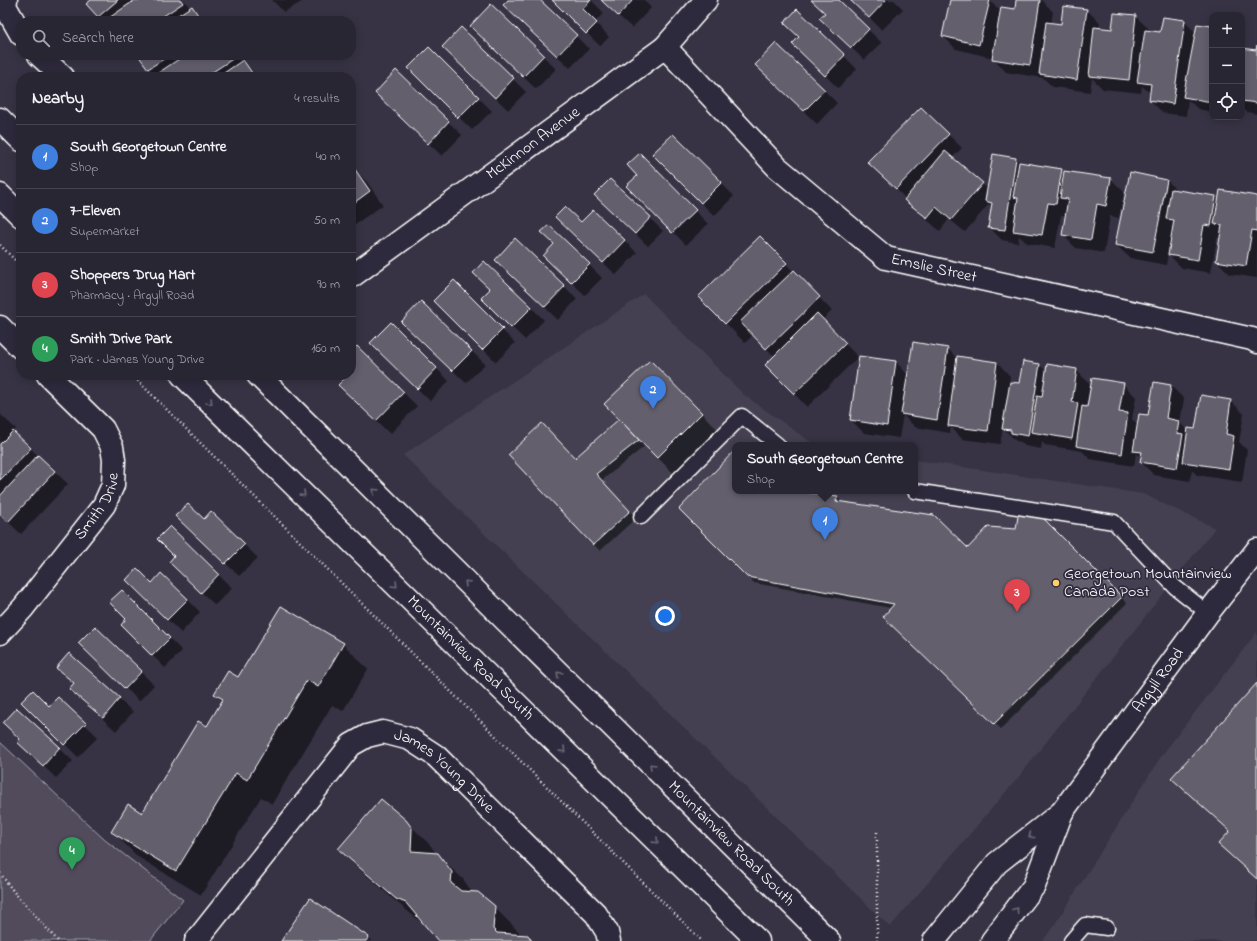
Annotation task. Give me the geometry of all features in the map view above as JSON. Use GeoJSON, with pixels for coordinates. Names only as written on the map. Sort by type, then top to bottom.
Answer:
{"type":"FeatureCollection","features":[{"type":"Feature","properties":{"kind":"street"},"geometry":{"type":"LineString","coordinates":[[6,0],[5,6],[16,25]]}},
{"type":"Feature","properties":{"kind":"street","name":"McKinnon Avenue"},"geometry":{"type":"LineString","coordinates":[[356,273],[665,47],[706,0]]}},
{"type":"Feature","properties":{"kind":"street","name":"Emslie Street"},"geometry":{"type":"LineString","coordinates":[[665,47],[777,167],[886,258],[1252,339],[1257,342]]}},
{"type":"Feature","properties":{"kind":"street"},"geometry":{"type":"LineString","coordinates":[[44,60],[57,72]]}},
{"type":"Feature","properties":{"kind":"street"},"geometry":{"type":"LineString","coordinates":[[0,119],[16,135]]}},
{"type":"Feature","properties":{"kind":"street"},"geometry":{"type":"LineString","coordinates":[[0,195],[16,211]]}},
{"type":"Feature","properties":{"kind":"street"},"geometry":{"type":"LineString","coordinates":[[0,327],[16,343]]}},
{"type":"Feature","properties":{"kind":"street","name":"Smith Drive"},"geometry":{"type":"LineString","coordinates":[[0,633],[23,608],[104,506],[113,485],[114,460],[112,447],[103,429],[53,380]]}},
{"type":"Feature","properties":{"kind":"street","name":"Mountainview Road South"},"geometry":{"type":"LineString","coordinates":[[187,380],[758,941]]}},
{"type":"Feature","properties":{"kind":"street","name":"Mountainview Road South"},"geometry":{"type":"LineString","coordinates":[[263,380],[829,941]]}},
{"type":"Feature","properties":{"kind":"street","name":"Argyll Road"},"geometry":{"type":"LineString","coordinates":[[934,941],[998,863],[1062,812],[1208,613],[1257,550]]}},
{"type":"Feature","properties":{"kind":"street","name":"James Young Drive"},"geometry":{"type":"LineString","coordinates":[[196,941],[351,745],[368,736],[383,732],[410,739],[436,756],[596,914],[607,932],[609,941]]}},
{"type":"Feature","properties":{"kind":"street","name":"Argyll Road"},"geometry":{"type":"LineString","coordinates":[[992,941],[1034,886],[1062,812]]}},
{"type":"Feature","properties":{"kind":"lane"},"geometry":{"type":"LineString","coordinates":[[641,517],[742,416],[774,442]]}},
{"type":"Feature","properties":{"kind":"lane"},"geometry":{"type":"LineString","coordinates":[[918,490],[1114,522],[1175,587],[1208,613]]}},
{"type":"Feature","properties":{"kind":"lane"},"geometry":{"type":"LineString","coordinates":[[1071,941],[1085,924],[1107,928]]}},
{"type":"Feature","properties":{"kind":"path"},"geometry":{"type":"LineString","coordinates":[[0,245],[16,261]]}},
{"type":"Feature","properties":{"kind":"path"},"geometry":{"type":"LineString","coordinates":[[137,380],[702,941]]}},
{"type":"Feature","properties":{"kind":"path"},"geometry":{"type":"LineString","coordinates":[[877,832],[877,941]]}},
{"type":"Feature","properties":{"kind":"path"},"geometry":{"type":"LineString","coordinates":[[0,873],[14,892],[58,941]]}},
{"type":"Feature","properties":{"kind":"shaded area"},"geometry":{"type":"Polygon","coordinates":[[[644,294],[744,395],[811,442],[732,442],[732,494],[918,494],[918,460],[1143,494],[1215,528],[1017,779],[890,927],[403,455],[644,294]]]}},
{"type":"Feature","properties":{"kind":"shaded area"},"geometry":{"type":"Polygon","coordinates":[[[1257,632],[1257,941],[1043,941],[1162,755],[1257,632]]]}},
{"type":"Feature","properties":{"kind":"shaded area"},"geometry":{"type":"Polygon","coordinates":[[[0,742],[105,840],[183,900],[150,941],[0,941],[0,742]]]}},
{"type":"Feature","properties":{"kind":"building"},"geometry":{"type":"Polygon","coordinates":[[[91,0],[118,0],[99,16],[97,16],[86,4],[91,0]]]}},
{"type":"Feature","properties":{"kind":"building"},"geometry":{"type":"Polygon","coordinates":[[[135,0],[181,0],[183,3],[164,16],[112,16],[135,0]]]}},
{"type":"Feature","properties":{"kind":"building"},"geometry":{"type":"Polygon","coordinates":[[[508,0],[540,0],[577,35],[557,56],[503,5],[508,0]]]}},
{"type":"Feature","properties":{"kind":"building"},"geometry":{"type":"Polygon","coordinates":[[[552,0],[591,0],[583,9],[597,23],[586,34],[552,0]]]}},
{"type":"Feature","properties":{"kind":"building"},"geometry":{"type":"Polygon","coordinates":[[[601,0],[633,0],[618,16],[601,0]]]}},
{"type":"Feature","properties":{"kind":"building"},"geometry":{"type":"Polygon","coordinates":[[[811,0],[839,0],[869,29],[851,48],[819,18],[825,13],[811,0]]]}},
{"type":"Feature","properties":{"kind":"building"},"geometry":{"type":"Polygon","coordinates":[[[850,0],[886,0],[869,18],[850,0]]]}},
{"type":"Feature","properties":{"kind":"building"},"geometry":{"type":"Polygon","coordinates":[[[950,0],[990,0],[979,45],[942,36],[950,0]]]}},
{"type":"Feature","properties":{"kind":"building"},"geometry":{"type":"Polygon","coordinates":[[[1016,0],[1040,0],[1030,65],[992,59],[1001,7],[1015,9],[1016,0]]]}},
{"type":"Feature","properties":{"kind":"building"},"geometry":{"type":"Polygon","coordinates":[[[491,4],[544,55],[523,77],[470,26],[491,4]]]}},
{"type":"Feature","properties":{"kind":"building"},"geometry":{"type":"Polygon","coordinates":[[[192,6],[199,16],[177,16],[192,6]]]}},
{"type":"Feature","properties":{"kind":"building"},"geometry":{"type":"Polygon","coordinates":[[[1063,6],[1087,9],[1077,80],[1039,74],[1046,22],[1061,24],[1063,6]]]}},
{"type":"Feature","properties":{"kind":"building"},"geometry":{"type":"Polygon","coordinates":[[[797,9],[845,55],[825,76],[792,44],[799,37],[784,23],[797,9]]]}},
{"type":"Feature","properties":{"kind":"building"},"geometry":{"type":"Polygon","coordinates":[[[1114,13],[1136,15],[1129,80],[1089,76],[1094,27],[1112,29],[1114,13]]]}},
{"type":"Feature","properties":{"kind":"building"},"geometry":{"type":"Polygon","coordinates":[[[1163,17],[1185,20],[1173,104],[1149,100],[1151,84],[1137,82],[1145,30],[1160,32],[1163,17]]]}},
{"type":"Feature","properties":{"kind":"building"},"geometry":{"type":"Polygon","coordinates":[[[1197,24],[1209,26],[1209,101],[1183,97],[1197,24]]]}},
{"type":"Feature","properties":{"kind":"building"},"geometry":{"type":"Polygon","coordinates":[[[461,27],[514,78],[495,98],[442,47],[461,27]]]}},
{"type":"Feature","properties":{"kind":"building"},"geometry":{"type":"Polygon","coordinates":[[[776,43],[825,90],[804,111],[755,65],[776,43]]]}},
{"type":"Feature","properties":{"kind":"building"},"geometry":{"type":"Polygon","coordinates":[[[1257,45],[1257,103],[1245,101],[1245,48],[1256,50],[1257,45]]]}},
{"type":"Feature","properties":{"kind":"building"},"geometry":{"type":"Polygon","coordinates":[[[429,47],[479,97],[458,118],[408,68],[429,47]]]}},
{"type":"Feature","properties":{"kind":"building"},"geometry":{"type":"Polygon","coordinates":[[[142,60],[162,60],[148,69],[142,60]]]}},
{"type":"Feature","properties":{"kind":"building"},"geometry":{"type":"Polygon","coordinates":[[[178,60],[231,60],[213,72],[160,72],[178,60]]]}},
{"type":"Feature","properties":{"kind":"building"},"geometry":{"type":"Polygon","coordinates":[[[243,60],[251,72],[225,72],[243,60]]]}},
{"type":"Feature","properties":{"kind":"building"},"geometry":{"type":"Polygon","coordinates":[[[396,70],[449,121],[428,144],[375,93],[396,70]]]}},
{"type":"Feature","properties":{"kind":"building"},"geometry":{"type":"Polygon","coordinates":[[[921,107],[949,134],[896,189],[867,162],[921,107]]]}},
{"type":"Feature","properties":{"kind":"building"},"geometry":{"type":"Polygon","coordinates":[[[673,134],[722,182],[701,203],[652,154],[673,134]]]}},
{"type":"Feature","properties":{"kind":"building"},"geometry":{"type":"Polygon","coordinates":[[[945,151],[983,183],[951,220],[936,207],[927,218],[904,200],[945,151]]]}},
{"type":"Feature","properties":{"kind":"building"},"geometry":{"type":"Polygon","coordinates":[[[640,153],[696,210],[672,233],[626,186],[637,176],[627,165],[640,153]]]}},
{"type":"Feature","properties":{"kind":"building"},"geometry":{"type":"Polygon","coordinates":[[[993,154],[1016,158],[1005,230],[988,228],[992,203],[985,201],[993,154]]]}},
{"type":"Feature","properties":{"kind":"building"},"geometry":{"type":"Polygon","coordinates":[[[1019,162],[1062,169],[1056,204],[1048,203],[1042,235],[1013,231],[1018,198],[1013,197],[1019,162]]]}},
{"type":"Feature","properties":{"kind":"building"},"geometry":{"type":"Polygon","coordinates":[[[356,171],[370,191],[356,201],[356,171]]]}},
{"type":"Feature","properties":{"kind":"building"},"geometry":{"type":"Polygon","coordinates":[[[1064,171],[1111,178],[1106,206],[1097,204],[1091,240],[1062,235],[1068,199],[1060,198],[1064,171]]]}},
{"type":"Feature","properties":{"kind":"building"},"geometry":{"type":"Polygon","coordinates":[[[1130,172],[1167,180],[1153,252],[1115,245],[1130,172]]]}},
{"type":"Feature","properties":{"kind":"building"},"geometry":{"type":"Polygon","coordinates":[[[610,179],[651,217],[635,234],[594,195],[610,179]]]}},
{"type":"Feature","properties":{"kind":"building"},"geometry":{"type":"Polygon","coordinates":[[[1171,189],[1216,196],[1211,226],[1204,225],[1198,260],[1168,255],[1174,220],[1166,219],[1171,189]]]}},
{"type":"Feature","properties":{"kind":"building"},"geometry":{"type":"Polygon","coordinates":[[[1220,190],[1257,196],[1257,231],[1252,230],[1246,266],[1216,261],[1222,225],[1214,224],[1220,190]]]}},
{"type":"Feature","properties":{"kind":"building"},"geometry":{"type":"Polygon","coordinates":[[[565,207],[581,222],[593,210],[625,240],[603,263],[555,217],[565,207]]]}},
{"type":"Feature","properties":{"kind":"building"},"geometry":{"type":"Polygon","coordinates":[[[549,225],[590,264],[571,283],[543,256],[554,244],[541,232],[549,225]]]}},
{"type":"Feature","properties":{"kind":"building"},"geometry":{"type":"Polygon","coordinates":[[[760,236],[787,263],[725,324],[698,297],[760,236]]]}},
{"type":"Feature","properties":{"kind":"building"},"geometry":{"type":"Polygon","coordinates":[[[515,238],[565,286],[545,307],[495,260],[515,238]]]}},
{"type":"Feature","properties":{"kind":"building"},"geometry":{"type":"Polygon","coordinates":[[[484,261],[532,307],[511,328],[481,298],[490,289],[473,273],[484,261]]]}},
{"type":"Feature","properties":{"kind":"building"},"geometry":{"type":"Polygon","coordinates":[[[794,270],[820,297],[766,349],[740,322],[794,270]]]}},
{"type":"Feature","properties":{"kind":"building"},"geometry":{"type":"Polygon","coordinates":[[[454,280],[503,329],[482,350],[433,301],[454,280]]]}},
{"type":"Feature","properties":{"kind":"building"},"geometry":{"type":"Polygon","coordinates":[[[421,301],[472,351],[452,371],[401,322],[421,301]]]}},
{"type":"Feature","properties":{"kind":"building"},"geometry":{"type":"Polygon","coordinates":[[[817,313],[846,343],[794,394],[765,365],[817,313]]]}},
{"type":"Feature","properties":{"kind":"building"},"geometry":{"type":"Polygon","coordinates":[[[391,322],[437,368],[417,389],[370,343],[391,322]]]}},
{"type":"Feature","properties":{"kind":"building"},"geometry":{"type":"Polygon","coordinates":[[[913,342],[948,348],[937,420],[901,414],[913,342]]]}},
{"type":"Feature","properties":{"kind":"building"},"geometry":{"type":"Polygon","coordinates":[[[357,346],[404,392],[376,421],[338,385],[343,380],[356,380],[357,346]]]}},
{"type":"Feature","properties":{"kind":"building"},"geometry":{"type":"Polygon","coordinates":[[[859,356],[896,361],[887,426],[850,420],[859,356]]]}},
{"type":"Feature","properties":{"kind":"building"},"geometry":{"type":"Polygon","coordinates":[[[957,356],[997,362],[988,431],[948,426],[957,356]]]}},
{"type":"Feature","properties":{"kind":"building"},"geometry":{"type":"Polygon","coordinates":[[[650,360],[702,413],[657,458],[604,404],[650,360]]]}},
{"type":"Feature","properties":{"kind":"building"},"geometry":{"type":"Polygon","coordinates":[[[1023,361],[1040,364],[1028,436],[1011,433],[1011,430],[1002,429],[1010,382],[1019,383],[1023,361]]]}},
{"type":"Feature","properties":{"kind":"building"},"geometry":{"type":"Polygon","coordinates":[[[1047,364],[1077,369],[1072,402],[1078,403],[1072,439],[1031,432],[1037,396],[1042,397],[1047,364]]]}},
{"type":"Feature","properties":{"kind":"building"},"geometry":{"type":"Polygon","coordinates":[[[1092,378],[1124,383],[1119,412],[1128,413],[1122,454],[1076,446],[1082,406],[1087,407],[1092,378]]]}},
{"type":"Feature","properties":{"kind":"building"},"geometry":{"type":"Polygon","coordinates":[[[1154,382],[1171,385],[1166,418],[1179,421],[1177,433],[1183,434],[1177,468],[1140,462],[1142,452],[1133,451],[1139,414],[1148,415],[1154,382]]]}},
{"type":"Feature","properties":{"kind":"building"},"geometry":{"type":"Polygon","coordinates":[[[1201,395],[1231,400],[1226,434],[1234,436],[1229,469],[1183,462],[1188,428],[1195,429],[1201,395]]]}},
{"type":"Feature","properties":{"kind":"building"},"geometry":{"type":"Polygon","coordinates":[[[619,419],[639,440],[596,474],[630,511],[593,545],[508,455],[542,423],[575,458],[619,419]]]}},
{"type":"Feature","properties":{"kind":"building"},"geometry":{"type":"Polygon","coordinates":[[[13,431],[31,448],[0,480],[0,444],[13,431]]]}},
{"type":"Feature","properties":{"kind":"building"},"geometry":{"type":"Polygon","coordinates":[[[732,453],[732,494],[821,494],[838,496],[836,501],[934,515],[968,548],[988,527],[1016,529],[1019,510],[1038,513],[1122,597],[994,724],[883,617],[894,604],[747,577],[679,509],[732,453]]]}},
{"type":"Feature","properties":{"kind":"building"},"geometry":{"type":"Polygon","coordinates":[[[38,455],[55,471],[8,522],[0,515],[0,496],[38,455]]]}},
{"type":"Feature","properties":{"kind":"building"},"geometry":{"type":"Polygon","coordinates":[[[188,504],[204,519],[211,511],[245,544],[225,564],[175,516],[188,504]]]}},
{"type":"Feature","properties":{"kind":"building"},"geometry":{"type":"Polygon","coordinates":[[[170,526],[219,574],[201,593],[169,562],[174,556],[157,539],[170,526]]]}},
{"type":"Feature","properties":{"kind":"building"},"geometry":{"type":"Polygon","coordinates":[[[137,568],[152,583],[161,573],[188,599],[167,620],[126,580],[137,568]]]}},
{"type":"Feature","properties":{"kind":"building"},"geometry":{"type":"Polygon","coordinates":[[[122,590],[170,638],[152,656],[121,625],[126,619],[109,602],[122,590]]]}},
{"type":"Feature","properties":{"kind":"building"},"geometry":{"type":"Polygon","coordinates":[[[281,606],[344,643],[318,687],[307,680],[247,780],[236,773],[176,871],[111,832],[128,804],[142,813],[198,721],[207,726],[223,699],[214,694],[228,671],[238,677],[281,606]]]}},
{"type":"Feature","properties":{"kind":"building"},"geometry":{"type":"Polygon","coordinates":[[[95,626],[142,671],[125,689],[78,643],[95,626]]]}},
{"type":"Feature","properties":{"kind":"building"},"geometry":{"type":"Polygon","coordinates":[[[69,653],[120,698],[103,718],[69,689],[74,683],[56,668],[69,653]]]}},
{"type":"Feature","properties":{"kind":"building"},"geometry":{"type":"Polygon","coordinates":[[[1257,683],[1257,879],[1218,844],[1230,831],[1171,778],[1257,683]]]}},
{"type":"Feature","properties":{"kind":"building"},"geometry":{"type":"Polygon","coordinates":[[[33,690],[49,706],[58,697],[86,723],[64,745],[21,702],[33,690]]]}},
{"type":"Feature","properties":{"kind":"building"},"geometry":{"type":"Polygon","coordinates":[[[17,708],[60,747],[43,766],[17,742],[20,739],[3,723],[17,708]]]}},
{"type":"Feature","properties":{"kind":"building"},"geometry":{"type":"Polygon","coordinates":[[[381,799],[406,820],[412,828],[411,851],[438,853],[452,872],[451,883],[461,891],[478,892],[495,906],[493,929],[497,933],[528,935],[532,941],[438,941],[406,903],[396,899],[338,849],[381,799]]]}},
{"type":"Feature","properties":{"kind":"building"},"geometry":{"type":"Polygon","coordinates":[[[310,898],[369,937],[366,941],[281,941],[310,898]]]}},
{"type":"Feature","properties":{"kind":"place","name":"7-Eleven"},"geometry":{"type":"Point","coordinates":[653,409]}},
{"type":"Feature","properties":{"kind":"place","name":"South Georgetown Centre"},"geometry":{"type":"Point","coordinates":[825,540]}},
{"type":"Feature","properties":{"kind":"place","name":"Georgetown Mountainview Canada Post"},"geometry":{"type":"Point","coordinates":[1056,583]}},
{"type":"Feature","properties":{"kind":"place","name":"Shoppers Drug Mart"},"geometry":{"type":"Point","coordinates":[1017,612]}},
{"type":"Feature","properties":{"kind":"place","name":"Smith Drive Park"},"geometry":{"type":"Point","coordinates":[72,870]}}]}
